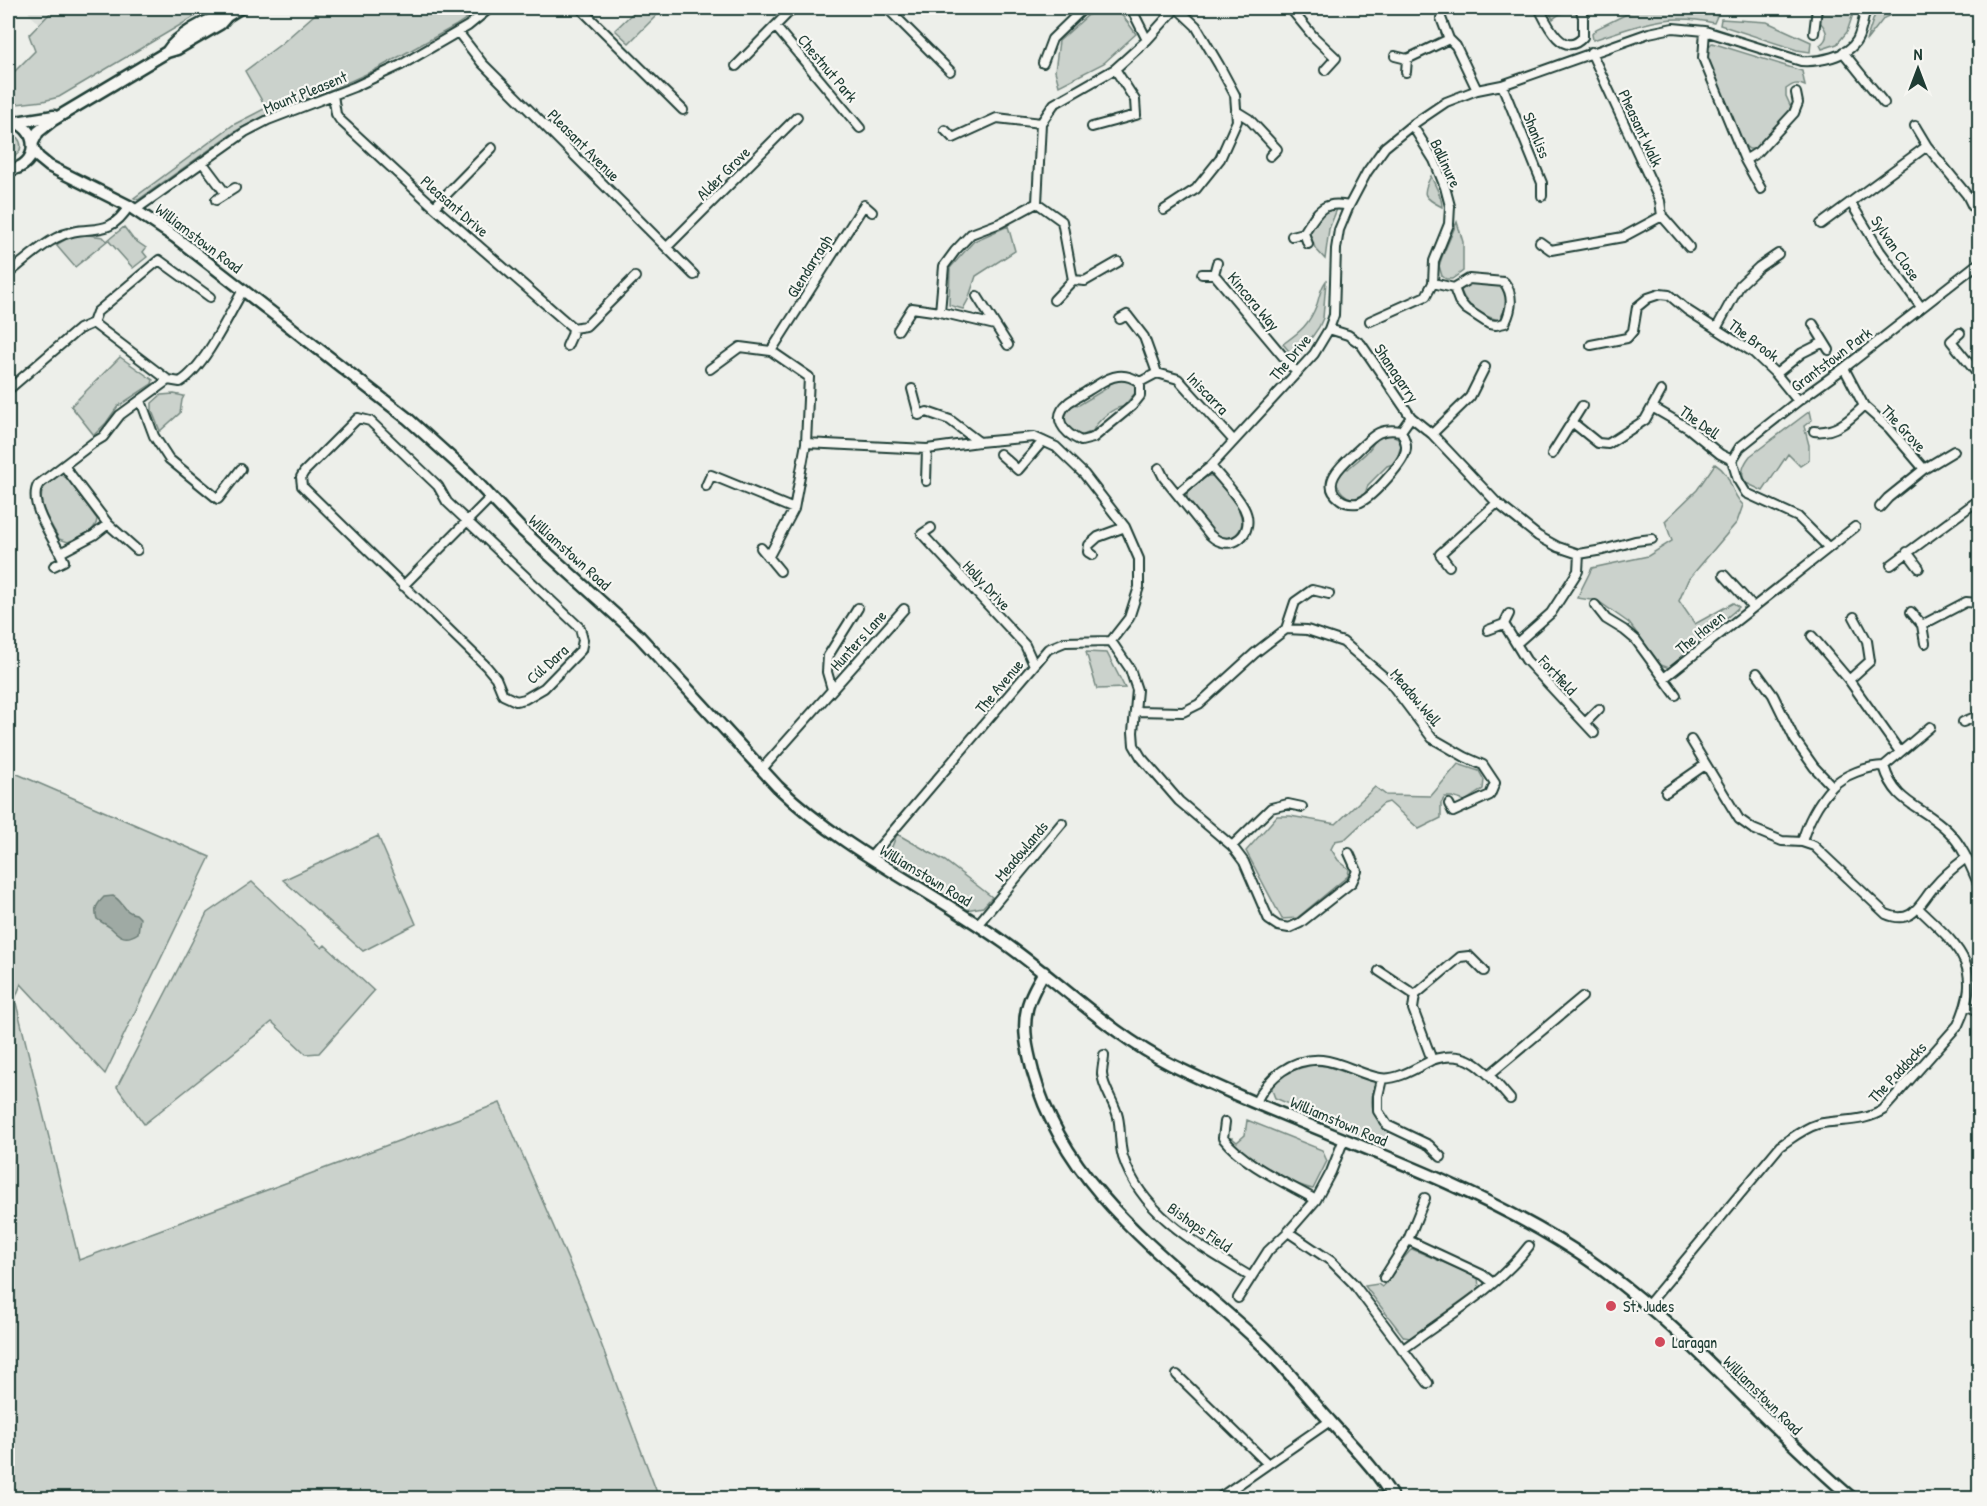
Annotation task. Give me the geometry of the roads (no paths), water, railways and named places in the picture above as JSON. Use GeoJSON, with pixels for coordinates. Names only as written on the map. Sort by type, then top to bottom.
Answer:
{"type":"FeatureCollection","features":[{"type":"Feature","properties":{"kind":"street"},"geometry":{"type":"LineString","coordinates":[[19,167],[26,163],[42,129],[69,110],[167,52],[177,49],[220,24],[227,16],[240,8]]}},
{"type":"Feature","properties":{"kind":"street","name":"Mount Pleasent"},"geometry":{"type":"LineString","coordinates":[[8,274],[56,238],[80,229],[105,228],[115,224],[132,208],[256,126],[401,65],[458,32],[490,8]]}},
{"type":"Feature","properties":{"kind":"street"},"geometry":{"type":"LineString","coordinates":[[580,8],[683,110]]}},
{"type":"Feature","properties":{"kind":"street"},"geometry":{"type":"LineString","coordinates":[[736,66],[793,8]]}},
{"type":"Feature","properties":{"kind":"street"},"geometry":{"type":"LineString","coordinates":[[887,8],[950,71]]}},
{"type":"Feature","properties":{"kind":"street"},"geometry":{"type":"LineString","coordinates":[[1043,63],[1052,39],[1084,8]]}},
{"type":"Feature","properties":{"kind":"street"},"geometry":{"type":"LineString","coordinates":[[1131,8],[1147,40]]}},
{"type":"Feature","properties":{"kind":"street"},"geometry":{"type":"LineString","coordinates":[[1036,203],[1041,123],[1054,104],[1115,69],[1177,8],[1196,26],[1235,95],[1237,121],[1220,159],[1196,189],[1164,210]]}},
{"type":"Feature","properties":{"kind":"street"},"geometry":{"type":"LineString","coordinates":[[1290,8],[1313,36],[1336,58],[1325,70]]}},
{"type":"Feature","properties":{"kind":"street"},"geometry":{"type":"LineString","coordinates":[[1539,8],[1553,34],[1560,41],[1570,43],[1579,42],[1583,37],[1581,8]]}},
{"type":"Feature","properties":{"kind":"street"},"geometry":{"type":"LineString","coordinates":[[1814,33],[1817,8]]}},
{"type":"Feature","properties":{"kind":"street"},"geometry":{"type":"LineString","coordinates":[[1866,8],[1857,40],[1843,52],[1884,103]]}},
{"type":"Feature","properties":{"kind":"street"},"geometry":{"type":"LineString","coordinates":[[1441,18],[1449,39],[1456,46],[1477,90]]}},
{"type":"Feature","properties":{"kind":"street","name":"Chestnut Park"},"geometry":{"type":"LineString","coordinates":[[775,26],[860,128]]}},
{"type":"Feature","properties":{"kind":"street","name":"The Drive"},"geometry":{"type":"LineString","coordinates":[[1178,494],[1211,466],[1314,354],[1329,329],[1334,315],[1336,249],[1348,206],[1367,172],[1385,147],[1446,102],[1477,90],[1502,85],[1587,53],[1672,28],[1705,31],[1801,61],[1813,62],[1843,52]]}},
{"type":"Feature","properties":{"kind":"street"},"geometry":{"type":"LineString","coordinates":[[1705,31],[1703,57],[1745,160],[1761,189]]}},
{"type":"Feature","properties":{"kind":"street","name":"Pleasant Avenue"},"geometry":{"type":"LineString","coordinates":[[458,32],[482,63],[694,275]]}},
{"type":"Feature","properties":{"kind":"street"},"geometry":{"type":"LineString","coordinates":[[1395,56],[1407,59],[1449,39]]}},
{"type":"Feature","properties":{"kind":"street","name":"Pheasant Walk"},"geometry":{"type":"LineString","coordinates":[[1579,42],[1587,53],[1660,201],[1662,216],[1689,247]]}},
{"type":"Feature","properties":{"kind":"street"},"geometry":{"type":"LineString","coordinates":[[1406,72],[1407,59]]}},
{"type":"Feature","properties":{"kind":"street"},"geometry":{"type":"LineString","coordinates":[[1092,127],[1136,115],[1135,100],[1115,69]]}},
{"type":"Feature","properties":{"kind":"street","name":"Shanliss"},"geometry":{"type":"LineString","coordinates":[[1502,85],[1542,183],[1542,196]]}},
{"type":"Feature","properties":{"kind":"street"},"geometry":{"type":"LineString","coordinates":[[1745,160],[1758,152],[1794,113],[1798,103],[1796,93]]}},
{"type":"Feature","properties":{"kind":"street","name":"Pleasant Drive"},"geometry":{"type":"LineString","coordinates":[[333,95],[336,114],[340,120],[434,207],[573,328]]}},
{"type":"Feature","properties":{"kind":"street"},"geometry":{"type":"LineString","coordinates":[[10,122],[45,118],[69,110]]}},
{"type":"Feature","properties":{"kind":"street"},"geometry":{"type":"LineString","coordinates":[[1236,111],[1249,119],[1277,150],[1270,156]]}},
{"type":"Feature","properties":{"kind":"street","name":"Alder Grove"},"geometry":{"type":"LineString","coordinates":[[667,247],[797,117]]}},
{"type":"Feature","properties":{"kind":"street"},"geometry":{"type":"LineString","coordinates":[[945,130],[953,138],[996,118],[1041,123]]}},
{"type":"Feature","properties":{"kind":"street","name":"Williamstown Road"},"geometry":{"type":"LineString","coordinates":[[10,122],[27,130],[42,161],[132,208],[175,237],[407,418],[450,456],[523,531],[639,636],[762,769],[810,816],[870,858],[978,924],[1145,1050],[1256,1102],[1464,1191],[1530,1224],[1595,1264],[1647,1306],[1799,1452],[1852,1498]]}},
{"type":"Feature","properties":{"kind":"street","name":"Ballinure"},"geometry":{"type":"LineString","coordinates":[[1412,125],[1434,160],[1450,206],[1449,224],[1434,261],[1433,283]]}},
{"type":"Feature","properties":{"kind":"street"},"geometry":{"type":"LineString","coordinates":[[1915,126],[1927,146],[1967,195],[1973,207]]}},
{"type":"Feature","properties":{"kind":"street"},"geometry":{"type":"LineString","coordinates":[[1821,224],[1927,146]]}},
{"type":"Feature","properties":{"kind":"street"},"geometry":{"type":"LineString","coordinates":[[434,207],[492,148]]}},
{"type":"Feature","properties":{"kind":"street"},"geometry":{"type":"LineString","coordinates":[[202,162],[226,194]]}},
{"type":"Feature","properties":{"kind":"street","name":"Williamstown Road"},"geometry":{"type":"LineString","coordinates":[[8,170],[39,166],[58,170]]}},
{"type":"Feature","properties":{"kind":"street"},"geometry":{"type":"LineString","coordinates":[[216,200],[235,188]]}},
{"type":"Feature","properties":{"kind":"street"},"geometry":{"type":"LineString","coordinates":[[1036,203],[1062,221],[1073,280]]}},
{"type":"Feature","properties":{"kind":"street"},"geometry":{"type":"LineString","coordinates":[[940,312],[944,266],[955,251],[971,234],[1000,223],[1036,203]]}},
{"type":"Feature","properties":{"kind":"street"},"geometry":{"type":"LineString","coordinates":[[1292,236],[1304,232],[1321,208],[1328,204],[1338,203],[1348,206]]}},
{"type":"Feature","properties":{"kind":"street","name":"Sylvan Close"},"geometry":{"type":"LineString","coordinates":[[1851,203],[1880,251],[1921,307]]}},
{"type":"Feature","properties":{"kind":"street","name":"Glendarragh"},"geometry":{"type":"LineString","coordinates":[[771,351],[864,205],[872,212]]}},
{"type":"Feature","properties":{"kind":"street"},"geometry":{"type":"LineString","coordinates":[[1540,242],[1551,250],[1623,237],[1662,216]]}},
{"type":"Feature","properties":{"kind":"street"},"geometry":{"type":"LineString","coordinates":[[1304,232],[1308,244]]}},
{"type":"Feature","properties":{"kind":"street","name":"The Brook"},"geometry":{"type":"LineString","coordinates":[[1716,329],[1740,285],[1759,267],[1778,254]]}},
{"type":"Feature","properties":{"kind":"street"},"geometry":{"type":"LineString","coordinates":[[8,390],[79,329],[93,323],[97,312],[159,261],[210,297]]}},
{"type":"Feature","properties":{"kind":"street"},"geometry":{"type":"LineString","coordinates":[[1073,280],[1085,281],[1118,262]]}},
{"type":"Feature","properties":{"kind":"street","name":"Grantstown Park"},"geometry":{"type":"LineString","coordinates":[[1732,460],[1740,447],[1980,262]]}},
{"type":"Feature","properties":{"kind":"street","name":"Kincora Way"},"geometry":{"type":"LineString","coordinates":[[1214,274],[1217,264]]}},
{"type":"Feature","properties":{"kind":"street","name":"Kincora Way"},"geometry":{"type":"LineString","coordinates":[[1202,274],[1214,274]]}},
{"type":"Feature","properties":{"kind":"street","name":"Kincora Way"},"geometry":{"type":"LineString","coordinates":[[1214,274],[1297,373]]}},
{"type":"Feature","properties":{"kind":"street"},"geometry":{"type":"LineString","coordinates":[[567,346],[573,328],[586,326],[634,277]]}},
{"type":"Feature","properties":{"kind":"street"},"geometry":{"type":"LineString","coordinates":[[1370,321],[1426,296],[1433,283],[1454,288],[1469,279],[1504,282],[1511,293],[1509,313],[1505,323],[1488,324],[1466,309],[1459,301],[1454,288]]}},
{"type":"Feature","properties":{"kind":"street"},"geometry":{"type":"LineString","coordinates":[[1054,300],[1073,280]]}},
{"type":"Feature","properties":{"kind":"street"},"geometry":{"type":"LineString","coordinates":[[93,323],[168,380],[180,382],[187,378],[203,358],[243,290]]}},
{"type":"Feature","properties":{"kind":"street","name":"The Brook"},"geometry":{"type":"LineString","coordinates":[[1591,345],[1627,338],[1633,331],[1637,307],[1648,298],[1660,294],[1668,295],[1687,310],[1754,353],[1776,374],[1798,401]]}},
{"type":"Feature","properties":{"kind":"street"},"geometry":{"type":"LineString","coordinates":[[977,296],[1008,345]]}},
{"type":"Feature","properties":{"kind":"street"},"geometry":{"type":"LineString","coordinates":[[898,330],[912,308],[940,312],[995,326]]}},
{"type":"Feature","properties":{"kind":"street"},"geometry":{"type":"LineString","coordinates":[[1120,320],[1127,315],[1144,337],[1157,373],[1140,382]]}},
{"type":"Feature","properties":{"kind":"street"},"geometry":{"type":"LineString","coordinates":[[1813,324],[1829,350]]}},
{"type":"Feature","properties":{"kind":"street","name":"Shanagarry"},"geometry":{"type":"LineString","coordinates":[[1329,329],[1348,335],[1361,344],[1411,417],[1432,434],[1497,503]]}},
{"type":"Feature","properties":{"kind":"street"},"geometry":{"type":"LineString","coordinates":[[1960,333],[1951,341],[1980,377]]}},
{"type":"Feature","properties":{"kind":"street","name":"The Brook"},"geometry":{"type":"LineString","coordinates":[[1776,374],[1802,353],[1824,342]]}},
{"type":"Feature","properties":{"kind":"street"},"geometry":{"type":"LineString","coordinates":[[710,369],[740,347],[771,351],[809,376],[806,443],[794,509],[769,556]]}},
{"type":"Feature","properties":{"kind":"street"},"geometry":{"type":"LineString","coordinates":[[1432,434],[1470,397],[1485,367]]}},
{"type":"Feature","properties":{"kind":"street","name":"The Grove"},"geometry":{"type":"LineString","coordinates":[[1844,368],[1864,406],[1889,428],[1924,470]]}},
{"type":"Feature","properties":{"kind":"street","name":"Iniscarra"},"geometry":{"type":"LineString","coordinates":[[1157,373],[1178,379],[1234,441]]}},
{"type":"Feature","properties":{"kind":"street"},"geometry":{"type":"LineString","coordinates":[[1130,376],[1140,382],[1140,396],[1132,406],[1093,438],[1081,441],[1069,436],[1063,428],[1060,419],[1062,410],[1069,403],[1110,377],[1130,376]]}},
{"type":"Feature","properties":{"kind":"street"},"geometry":{"type":"LineString","coordinates":[[54,566],[64,561],[36,504],[35,491],[39,485],[103,437],[120,415],[168,380]]}},
{"type":"Feature","properties":{"kind":"street"},"geometry":{"type":"LineString","coordinates":[[912,389],[919,415],[927,412],[950,420],[979,442]]}},
{"type":"Feature","properties":{"kind":"street"},"geometry":{"type":"LineString","coordinates":[[1572,422],[1598,443],[1608,444],[1645,420],[1660,391]]}},
{"type":"Feature","properties":{"kind":"street"},"geometry":{"type":"LineString","coordinates":[[141,401],[154,436],[169,459],[218,499],[241,469]]}},
{"type":"Feature","properties":{"kind":"street"},"geometry":{"type":"LineString","coordinates":[[1552,454],[1582,406]]}},
{"type":"Feature","properties":{"kind":"street","name":"The Dell"},"geometry":{"type":"LineString","coordinates":[[1652,406],[1688,428],[1720,454],[1732,460]]}},
{"type":"Feature","properties":{"kind":"street","name":"The Grove"},"geometry":{"type":"LineString","coordinates":[[1814,431],[1826,433],[1845,424],[1864,406]]}},
{"type":"Feature","properties":{"kind":"street","name":"Shanagarry"},"geometry":{"type":"LineString","coordinates":[[1401,431],[1411,417]]}},
{"type":"Feature","properties":{"kind":"street","name":"Cúl Dara"},"geometry":{"type":"LineString","coordinates":[[362,418],[370,421],[438,486],[447,502],[467,521],[580,628],[583,640],[581,650],[544,688],[525,699],[516,701],[503,695],[496,678],[486,666],[309,493],[301,482],[304,472],[354,421],[362,418]]}},
{"type":"Feature","properties":{"kind":"street"},"geometry":{"type":"LineString","coordinates":[[1389,429],[1401,431],[1406,452],[1400,464],[1366,499],[1358,503],[1348,503],[1340,498],[1334,492],[1332,484],[1338,468],[1374,435],[1389,429]]}},
{"type":"Feature","properties":{"kind":"street"},"geometry":{"type":"LineString","coordinates":[[806,443],[927,449],[1034,437],[1056,447],[1084,474],[1125,527],[1139,559],[1139,587],[1129,618],[1111,641],[1130,669],[1137,690],[1132,732],[1134,745],[1141,757],[1179,801],[1233,846],[1244,862],[1269,920],[1278,926],[1289,928],[1300,923],[1352,882],[1357,871],[1349,853]]}},
{"type":"Feature","properties":{"kind":"street"},"geometry":{"type":"LineString","coordinates":[[1000,454],[1018,470],[1043,441]]}},
{"type":"Feature","properties":{"kind":"street"},"geometry":{"type":"LineString","coordinates":[[926,481],[927,449]]}},
{"type":"Feature","properties":{"kind":"street","name":"The Grove"},"geometry":{"type":"LineString","coordinates":[[1880,507],[1924,470],[1954,451]]}},
{"type":"Feature","properties":{"kind":"street"},"geometry":{"type":"LineString","coordinates":[[1732,460],[1738,480],[1746,493],[1798,517],[1828,547]]}},
{"type":"Feature","properties":{"kind":"street"},"geometry":{"type":"LineString","coordinates":[[63,466],[108,524],[137,550]]}},
{"type":"Feature","properties":{"kind":"street"},"geometry":{"type":"LineString","coordinates":[[1159,468],[1164,478],[1216,541],[1226,544],[1238,540],[1245,532],[1247,517],[1244,507],[1211,466]]}},
{"type":"Feature","properties":{"kind":"street"},"geometry":{"type":"LineString","coordinates":[[706,486],[711,475],[794,509]]}},
{"type":"Feature","properties":{"kind":"street"},"geometry":{"type":"LineString","coordinates":[[403,586],[490,498]]}},
{"type":"Feature","properties":{"kind":"street"},"geometry":{"type":"LineString","coordinates":[[1891,565],[1980,499]]}},
{"type":"Feature","properties":{"kind":"street"},"geometry":{"type":"LineString","coordinates":[[1449,566],[1440,554],[1497,503],[1538,536],[1558,547],[1579,554],[1652,539]]}},
{"type":"Feature","properties":{"kind":"street"},"geometry":{"type":"LineString","coordinates":[[60,553],[94,536],[108,524]]}},
{"type":"Feature","properties":{"kind":"street","name":"The Haven"},"geometry":{"type":"LineString","coordinates":[[1664,678],[1855,526]]}},
{"type":"Feature","properties":{"kind":"street"},"geometry":{"type":"LineString","coordinates":[[1093,555],[1088,552],[1089,545],[1098,537],[1125,527]]}},
{"type":"Feature","properties":{"kind":"street","name":"Holly Drive"},"geometry":{"type":"LineString","coordinates":[[931,528],[922,534],[1024,645],[1034,665]]}},
{"type":"Feature","properties":{"kind":"street"},"geometry":{"type":"LineString","coordinates":[[761,548],[780,571]]}},
{"type":"Feature","properties":{"kind":"street"},"geometry":{"type":"LineString","coordinates":[[1907,552],[1919,568]]}},
{"type":"Feature","properties":{"kind":"street"},"geometry":{"type":"LineString","coordinates":[[1516,643],[1551,613],[1578,571],[1579,554]]}},
{"type":"Feature","properties":{"kind":"street"},"geometry":{"type":"LineString","coordinates":[[1724,575],[1753,607]]}},
{"type":"Feature","properties":{"kind":"street"},"geometry":{"type":"LineString","coordinates":[[1136,711],[1183,712],[1199,704],[1255,653],[1286,629],[1295,602],[1312,590],[1329,594]]}},
{"type":"Feature","properties":{"kind":"street"},"geometry":{"type":"LineString","coordinates":[[1922,625],[1966,602],[1979,603]]}},
{"type":"Feature","properties":{"kind":"street"},"geometry":{"type":"LineString","coordinates":[[1595,605],[1606,618],[1636,640],[1677,695]]}},
{"type":"Feature","properties":{"kind":"street","name":"Hunters Lane"},"geometry":{"type":"LineString","coordinates":[[832,689],[827,672],[828,656],[858,608]]}},
{"type":"Feature","properties":{"kind":"street","name":"Hunters Lane"},"geometry":{"type":"LineString","coordinates":[[762,769],[904,609]]}},
{"type":"Feature","properties":{"kind":"street"},"geometry":{"type":"LineString","coordinates":[[1911,612],[1922,625],[1925,643]]}},
{"type":"Feature","properties":{"kind":"street"},"geometry":{"type":"LineString","coordinates":[[1488,630],[1504,624],[1509,614]]}},
{"type":"Feature","properties":{"kind":"street"},"geometry":{"type":"LineString","coordinates":[[1849,680],[1870,661],[1867,640],[1854,617]]}},
{"type":"Feature","properties":{"kind":"street","name":"Fortfield"},"geometry":{"type":"LineString","coordinates":[[1504,624],[1526,660],[1594,733]]}},
{"type":"Feature","properties":{"kind":"street","name":"Meadow Well"},"geometry":{"type":"LineString","coordinates":[[1286,629],[1306,630],[1343,642],[1389,681],[1432,738],[1483,765],[1495,783],[1490,795],[1453,812],[1449,804]]}},
{"type":"Feature","properties":{"kind":"street"},"geometry":{"type":"LineString","coordinates":[[1812,636],[1849,680],[1900,752]]}},
{"type":"Feature","properties":{"kind":"street","name":"The Avenue"},"geometry":{"type":"LineString","coordinates":[[870,858],[1048,649],[1065,642],[1111,641]]}},
{"type":"Feature","properties":{"kind":"street"},"geometry":{"type":"LineString","coordinates":[[1757,673],[1773,695],[1795,740],[1814,767],[1832,786]]}},
{"type":"Feature","properties":{"kind":"street"},"geometry":{"type":"LineString","coordinates":[[1585,723],[1599,709]]}},
{"type":"Feature","properties":{"kind":"street"},"geometry":{"type":"LineString","coordinates":[[1964,722],[1980,715]]}},
{"type":"Feature","properties":{"kind":"street"},"geometry":{"type":"LineString","coordinates":[[1802,842],[1812,816],[1832,786],[1846,777],[1874,766],[1884,766],[1930,727]]}},
{"type":"Feature","properties":{"kind":"street"},"geometry":{"type":"LineString","coordinates":[[1691,740],[1739,819],[1753,829],[1782,841],[1802,842],[1814,846],[1886,914],[1895,918],[1905,917],[1919,909],[1926,896],[1950,869],[1966,858]]}},
{"type":"Feature","properties":{"kind":"street"},"geometry":{"type":"LineString","coordinates":[[1666,792],[1705,765]]}},
{"type":"Feature","properties":{"kind":"street"},"geometry":{"type":"LineString","coordinates":[[1884,766],[1888,781],[1895,791],[1946,829],[1959,843],[1980,888]]}},
{"type":"Feature","properties":{"kind":"street"},"geometry":{"type":"LineString","coordinates":[[1233,846],[1270,808],[1288,804],[1302,807]]}},
{"type":"Feature","properties":{"kind":"street","name":"Meadowlands"},"geometry":{"type":"LineString","coordinates":[[978,924],[1062,823]]}},
{"type":"Feature","properties":{"kind":"street","name":"The Paddocks"},"geometry":{"type":"LineString","coordinates":[[1647,1306],[1780,1146],[1816,1125],[1873,1117],[1883,1110],[1958,1025],[1970,992],[1963,958],[1953,941],[1919,909]]}},
{"type":"Feature","properties":{"kind":"street"},"geometry":{"type":"LineString","coordinates":[[1432,1060],[1413,1009],[1415,995],[1460,957],[1468,956],[1484,971]]}},
{"type":"Feature","properties":{"kind":"street"},"geometry":{"type":"LineString","coordinates":[[1044,972],[1026,1010],[1026,1039],[1043,1104],[1064,1146],[1087,1177],[1135,1230],[1170,1265],[1262,1345],[1368,1463],[1393,1498]]}},
{"type":"Feature","properties":{"kind":"street"},"geometry":{"type":"LineString","coordinates":[[1379,972],[1415,995]]}},
{"type":"Feature","properties":{"kind":"street"},"geometry":{"type":"LineString","coordinates":[[1489,1075],[1582,997]]}},
{"type":"Feature","properties":{"kind":"street"},"geometry":{"type":"LineString","coordinates":[[1966,1005],[1980,1012]]}},
{"type":"Feature","properties":{"kind":"street","name":"Bishops Field"},"geometry":{"type":"LineString","coordinates":[[1104,1055],[1102,1075],[1118,1114],[1119,1141],[1135,1184],[1156,1212],[1192,1240],[1251,1277]]}},
{"type":"Feature","properties":{"kind":"street"},"geometry":{"type":"LineString","coordinates":[[1256,1102],[1264,1087],[1280,1071],[1304,1061],[1323,1060],[1382,1079],[1399,1075],[1448,1055],[1463,1057],[1476,1064],[1510,1099]]}},
{"type":"Feature","properties":{"kind":"street"},"geometry":{"type":"LineString","coordinates":[[1382,1079],[1378,1096],[1378,1111],[1387,1125],[1429,1145],[1442,1157]]}},
{"type":"Feature","properties":{"kind":"street"},"geometry":{"type":"LineString","coordinates":[[1225,1122],[1223,1138],[1231,1149],[1316,1200]]}},
{"type":"Feature","properties":{"kind":"street"},"geometry":{"type":"LineString","coordinates":[[1238,1298],[1268,1251],[1288,1233],[1316,1200],[1331,1172],[1344,1139]]}},
{"type":"Feature","properties":{"kind":"street"},"geometry":{"type":"LineString","coordinates":[[1384,1278],[1408,1240],[1425,1198]]}},
{"type":"Feature","properties":{"kind":"street"},"geometry":{"type":"LineString","coordinates":[[1288,1233],[1331,1261],[1353,1283],[1428,1383]]}},
{"type":"Feature","properties":{"kind":"street"},"geometry":{"type":"LineString","coordinates":[[1408,1240],[1483,1275],[1493,1283]]}},
{"type":"Feature","properties":{"kind":"street"},"geometry":{"type":"LineString","coordinates":[[1402,1350],[1493,1283],[1514,1265],[1529,1246]]}},
{"type":"Feature","properties":{"kind":"street"},"geometry":{"type":"LineString","coordinates":[[1176,1375],[1268,1464]]}},
{"type":"Feature","properties":{"kind":"street"},"geometry":{"type":"LineString","coordinates":[[1219,1498],[1330,1422]]}},
{"type":"Feature","properties":{"kind":"place","name":"St. Judes"},"geometry":{"type":"Point","coordinates":[1611,1306]}},
{"type":"Feature","properties":{"kind":"place","name":"Laragan"},"geometry":{"type":"Point","coordinates":[1660,1342]}}]}
